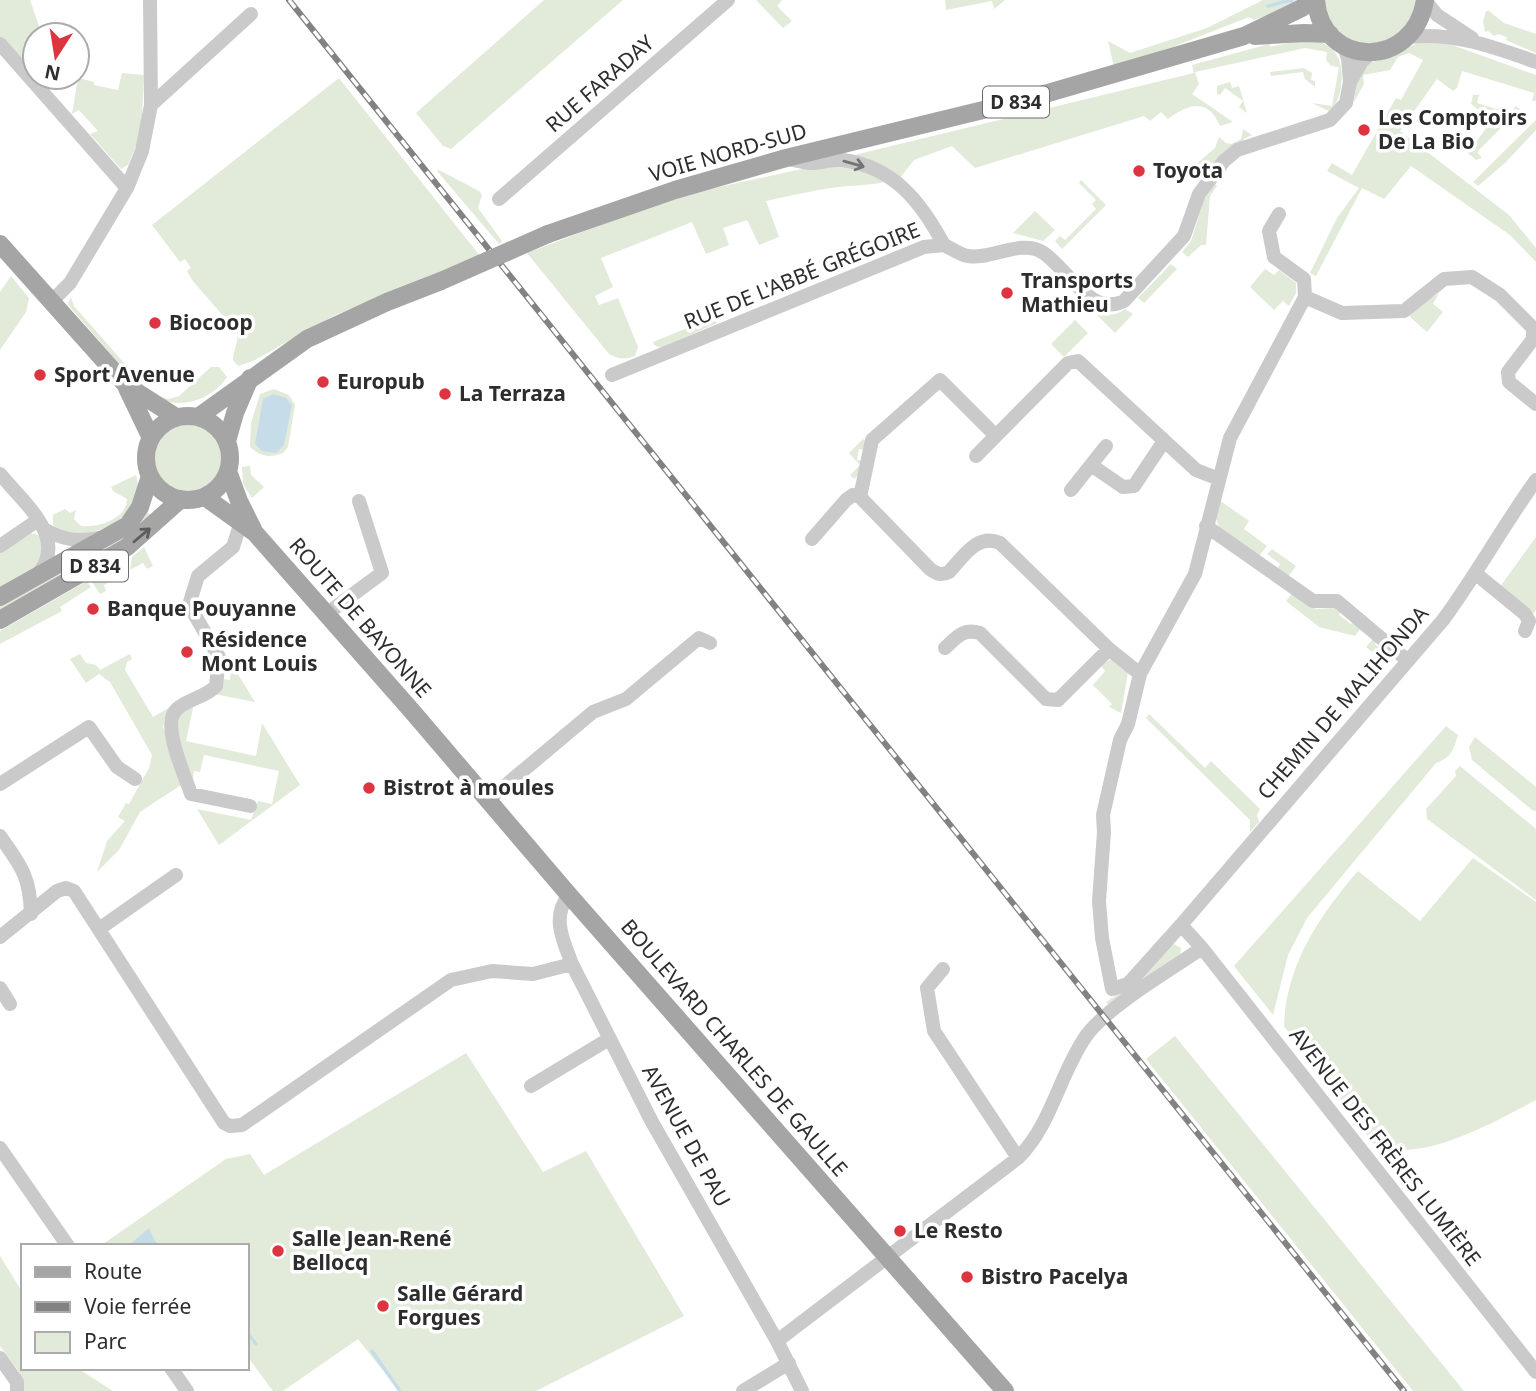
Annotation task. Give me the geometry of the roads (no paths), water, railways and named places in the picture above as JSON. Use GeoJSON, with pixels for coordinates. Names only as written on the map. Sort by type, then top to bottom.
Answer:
{"type":"FeatureCollection","features":[{"type":"Feature","properties":{"kind":"main road","name":"VOIE NORD-SUD"},"geometry":{"type":"LineString","coordinates":[[198,417],[307,339],[548,234],[675,190],[786,159],[1024,100],[1244,36],[1302,8],[1310,0]]}},
{"type":"Feature","properties":{"kind":"main road"},"geometry":{"type":"LineString","coordinates":[[1316,0],[1322,23],[1336,40]]}},
{"type":"Feature","properties":{"kind":"main road"},"geometry":{"type":"LineString","coordinates":[[1372,52],[1398,45],[1409,37],[1417,26],[1425,0]]}},
{"type":"Feature","properties":{"kind":"main road","name":"VOIE NORD-SUD"},"geometry":{"type":"LineString","coordinates":[[1244,36],[1304,33],[1336,40],[1357,51],[1372,52]]}},
{"type":"Feature","properties":{"kind":"main road"},"geometry":{"type":"LineString","coordinates":[[0,244],[126,385],[176,417]]}},
{"type":"Feature","properties":{"kind":"main road"},"geometry":{"type":"LineString","coordinates":[[227,441],[250,378]]}},
{"type":"Feature","properties":{"kind":"main road"},"geometry":{"type":"LineString","coordinates":[[126,385],[151,438]]}},
{"type":"Feature","properties":{"kind":"main road"},"geometry":{"type":"LineString","coordinates":[[176,417],[198,417],[220,430],[227,441],[231,458],[223,482],[205,497],[181,499],[168,495],[157,487],[146,463],[146,450],[157,429],[176,417]]}},
{"type":"Feature","properties":{"kind":"main road","name":"ROUTE DE BAYONNE"},"geometry":{"type":"LineString","coordinates":[[228,471],[248,527]]}},
{"type":"Feature","properties":{"kind":"main road","name":"D 834"},"geometry":{"type":"LineString","coordinates":[[0,597],[113,535],[134,518],[150,476]]}},
{"type":"Feature","properties":{"kind":"main road","name":"ROUTE DE BAYONNE"},"geometry":{"type":"LineString","coordinates":[[205,497],[248,527],[431,734]]}},
{"type":"Feature","properties":{"kind":"main road","name":"D 834"},"geometry":{"type":"LineString","coordinates":[[0,620],[119,552],[142,536],[181,499]]}},
{"type":"Feature","properties":{"kind":"main road","name":"BOULEVARD CHARLES DE GAULLE"},"geometry":{"type":"LineString","coordinates":[[431,734],[1005,1391]]}},
{"type":"Feature","properties":{"kind":"street"},"geometry":{"type":"LineString","coordinates":[[51,302],[70,283],[127,188],[142,151],[151,105],[150,0]]}},
{"type":"Feature","properties":{"kind":"street","name":"RUE FARADAY"},"geometry":{"type":"LineString","coordinates":[[499,199],[728,0]]}},
{"type":"Feature","properties":{"kind":"street"},"geometry":{"type":"LineString","coordinates":[[1425,0],[1437,15],[1476,41]]}},
{"type":"Feature","properties":{"kind":"street"},"geometry":{"type":"LineString","coordinates":[[151,105],[251,14]]}},
{"type":"Feature","properties":{"kind":"street"},"geometry":{"type":"LineString","coordinates":[[1409,37],[1433,34],[1476,41],[1536,62]]}},
{"type":"Feature","properties":{"kind":"street"},"geometry":{"type":"LineString","coordinates":[[944,245],[968,257],[1024,248],[1042,252],[1097,303],[1117,304],[1124,301],[1184,236],[1199,194],[1224,161],[1237,150],[1330,120],[1346,103],[1350,82],[1348,58],[1336,40]]}},
{"type":"Feature","properties":{"kind":"street"},"geometry":{"type":"LineString","coordinates":[[0,44],[127,188]]}},
{"type":"Feature","properties":{"kind":"street"},"geometry":{"type":"LineString","coordinates":[[1350,82],[1362,61],[1372,52]]}},
{"type":"Feature","properties":{"kind":"street","name":"RUE DE L'ABBÉ GRÉGOIRE"},"geometry":{"type":"LineString","coordinates":[[612,375],[924,247],[944,245],[928,214],[908,191],[880,172],[842,160],[808,163],[786,159]]}},
{"type":"Feature","properties":{"kind":"street"},"geometry":{"type":"LineString","coordinates":[[812,539],[846,499],[853,495],[860,496],[937,574],[949,572],[977,543],[985,540],[1000,543],[1109,649],[1140,674],[1195,574],[1230,438],[1305,297],[1304,279],[1274,257],[1269,231],[1279,214]]}},
{"type":"Feature","properties":{"kind":"street"},"geometry":{"type":"LineString","coordinates":[[1305,297],[1342,313],[1405,311],[1444,279],[1472,277],[1500,295],[1533,328],[1533,339],[1508,373],[1509,382],[1536,404]]}},
{"type":"Feature","properties":{"kind":"street"},"geometry":{"type":"LineString","coordinates":[[976,456],[1068,363],[1078,361],[1196,470],[1219,479]]}},
{"type":"Feature","properties":{"kind":"street"},"geometry":{"type":"LineString","coordinates":[[860,496],[872,440],[940,380],[996,436]]}},
{"type":"Feature","properties":{"kind":"street"},"geometry":{"type":"LineString","coordinates":[[1091,465],[1123,487],[1134,486],[1164,441]]}},
{"type":"Feature","properties":{"kind":"street"},"geometry":{"type":"LineString","coordinates":[[1071,490],[1106,446]]}},
{"type":"Feature","properties":{"kind":"street"},"geometry":{"type":"LineString","coordinates":[[0,474],[41,524],[58,537],[76,541],[113,535]]}},
{"type":"Feature","properties":{"kind":"street","name":"CHEMIN DE MALIHONDA"},"geometry":{"type":"LineString","coordinates":[[1140,674],[1128,724],[1120,740],[1103,815],[1098,901],[1112,989],[1128,984],[1191,914],[1443,620],[1536,480]]}},
{"type":"Feature","properties":{"kind":"street"},"geometry":{"type":"LineString","coordinates":[[325,615],[382,573],[359,500]]}},
{"type":"Feature","properties":{"kind":"street"},"geometry":{"type":"LineString","coordinates":[[0,546],[41,524]]}},
{"type":"Feature","properties":{"kind":"street"},"geometry":{"type":"LineString","coordinates":[[34,579],[47,563],[49,553],[49,541],[41,524]]}},
{"type":"Feature","properties":{"kind":"street"},"geometry":{"type":"LineString","coordinates":[[1206,526],[1312,601],[1337,601],[1407,660]]}},
{"type":"Feature","properties":{"kind":"street"},"geometry":{"type":"LineString","coordinates":[[248,527],[233,547],[198,576],[189,605],[219,657],[216,686],[176,709],[171,718],[170,730],[191,794],[250,806]]}},
{"type":"Feature","properties":{"kind":"street"},"geometry":{"type":"LineString","coordinates":[[1475,573],[1524,614],[1529,621],[1525,631]]}},
{"type":"Feature","properties":{"kind":"street"},"geometry":{"type":"LineString","coordinates":[[945,648],[963,631],[980,633],[1046,699],[1054,701],[1068,691],[1109,649]]}},
{"type":"Feature","properties":{"kind":"street"},"geometry":{"type":"LineString","coordinates":[[488,800],[593,712],[626,699],[699,638],[710,643]]}},
{"type":"Feature","properties":{"kind":"street"},"geometry":{"type":"LineString","coordinates":[[0,784],[89,727],[117,767],[135,779]]}},
{"type":"Feature","properties":{"kind":"street"},"geometry":{"type":"LineString","coordinates":[[0,836],[24,871],[30,889],[31,914]]}},
{"type":"Feature","properties":{"kind":"street"},"geometry":{"type":"LineString","coordinates":[[99,929],[176,875]]}},
{"type":"Feature","properties":{"kind":"street"},"geometry":{"type":"LineString","coordinates":[[0,937],[57,891],[66,888],[74,891],[194,1078],[224,1123],[230,1126],[242,1125],[451,980],[492,971],[533,974],[572,964]]}},
{"type":"Feature","properties":{"kind":"street","name":"AVENUE DE PAU"},"geometry":{"type":"LineString","coordinates":[[569,895],[558,916],[562,938],[572,964],[652,1122],[778,1342],[802,1391]]}},
{"type":"Feature","properties":{"kind":"street"},"geometry":{"type":"LineString","coordinates":[[1191,914],[1202,948]]}},
{"type":"Feature","properties":{"kind":"street"},"geometry":{"type":"LineString","coordinates":[[1181,925],[1202,948]]}},
{"type":"Feature","properties":{"kind":"street"},"geometry":{"type":"LineString","coordinates":[[778,1342],[1018,1158],[1029,1147],[1044,1123],[1087,1035],[1118,1006],[1202,948]]}},
{"type":"Feature","properties":{"kind":"street","name":"AVENUE DES FRÈRES LUMIÈRE"},"geometry":{"type":"LineString","coordinates":[[1202,948],[1536,1372]]}},
{"type":"Feature","properties":{"kind":"street"},"geometry":{"type":"LineString","coordinates":[[943,969],[927,988],[934,1031],[1018,1158]]}},
{"type":"Feature","properties":{"kind":"street"},"geometry":{"type":"LineString","coordinates":[[0,988],[10,1004]]}},
{"type":"Feature","properties":{"kind":"street"},"geometry":{"type":"LineString","coordinates":[[531,1086],[610,1039]]}},
{"type":"Feature","properties":{"kind":"street"},"geometry":{"type":"LineString","coordinates":[[0,1148],[67,1244]]}},
{"type":"Feature","properties":{"kind":"street"},"geometry":{"type":"LineString","coordinates":[[0,1358],[17,1382],[17,1391]]}},
{"type":"Feature","properties":{"kind":"street"},"geometry":{"type":"LineString","coordinates":[[743,1391],[789,1363]]}},
{"type":"Feature","properties":{"kind":"street"},"geometry":{"type":"LineString","coordinates":[[172,1370],[187,1391]]}},
{"type":"Feature","properties":{"kind":"water"},"geometry":{"type":"Polygon","coordinates":[[[273,394],[286,398],[292,405],[284,445],[276,453],[262,451],[255,444],[263,399],[273,394]]]}},
{"type":"Feature","properties":{"kind":"water"},"geometry":{"type":"Polygon","coordinates":[[[149,1228],[159,1244],[130,1244],[149,1228]]]}},
{"type":"Feature","properties":{"kind":"waterway"},"geometry":{"type":"LineString","coordinates":[[1268,6],[1291,0],[1292,3]]}},
{"type":"Feature","properties":{"kind":"waterway"},"geometry":{"type":"LineString","coordinates":[[248,1334],[256,1344]]}},
{"type":"Feature","properties":{"kind":"waterway"},"geometry":{"type":"LineString","coordinates":[[372,1351],[400,1391]]}},
{"type":"Feature","properties":{"kind":"railway"},"geometry":{"type":"LineString","coordinates":[[289,0],[1404,1391]]}},
{"type":"Feature","properties":{"kind":"place","name":"Les Comptoirs De La Bio"},"geometry":{"type":"Point","coordinates":[1364,130]}},
{"type":"Feature","properties":{"kind":"place","name":"Toyota"},"geometry":{"type":"Point","coordinates":[1139,171]}},
{"type":"Feature","properties":{"kind":"place","name":"Transports Mathieu"},"geometry":{"type":"Point","coordinates":[1007,293]}},
{"type":"Feature","properties":{"kind":"place","name":"Biocoop"},"geometry":{"type":"Point","coordinates":[155,323]}},
{"type":"Feature","properties":{"kind":"place","name":"Sport Avenue"},"geometry":{"type":"Point","coordinates":[40,375]}},
{"type":"Feature","properties":{"kind":"place","name":"Europub"},"geometry":{"type":"Point","coordinates":[323,382]}},
{"type":"Feature","properties":{"kind":"place","name":"La Terraza"},"geometry":{"type":"Point","coordinates":[445,394]}},
{"type":"Feature","properties":{"kind":"place","name":"Banque Pouyanne"},"geometry":{"type":"Point","coordinates":[93,609]}},
{"type":"Feature","properties":{"kind":"place","name":"Résidence Mont Louis"},"geometry":{"type":"Point","coordinates":[187,652]}},
{"type":"Feature","properties":{"kind":"place","name":"Bistrot à moules"},"geometry":{"type":"Point","coordinates":[369,788]}},
{"type":"Feature","properties":{"kind":"place","name":"Le Resto"},"geometry":{"type":"Point","coordinates":[900,1231]}},
{"type":"Feature","properties":{"kind":"place","name":"Salle Jean-René Bellocq"},"geometry":{"type":"Point","coordinates":[278,1251]}},
{"type":"Feature","properties":{"kind":"place","name":"Bistro Pacelya"},"geometry":{"type":"Point","coordinates":[967,1277]}},
{"type":"Feature","properties":{"kind":"place","name":"Salle Gérard Forgues"},"geometry":{"type":"Point","coordinates":[383,1306]}}]}
